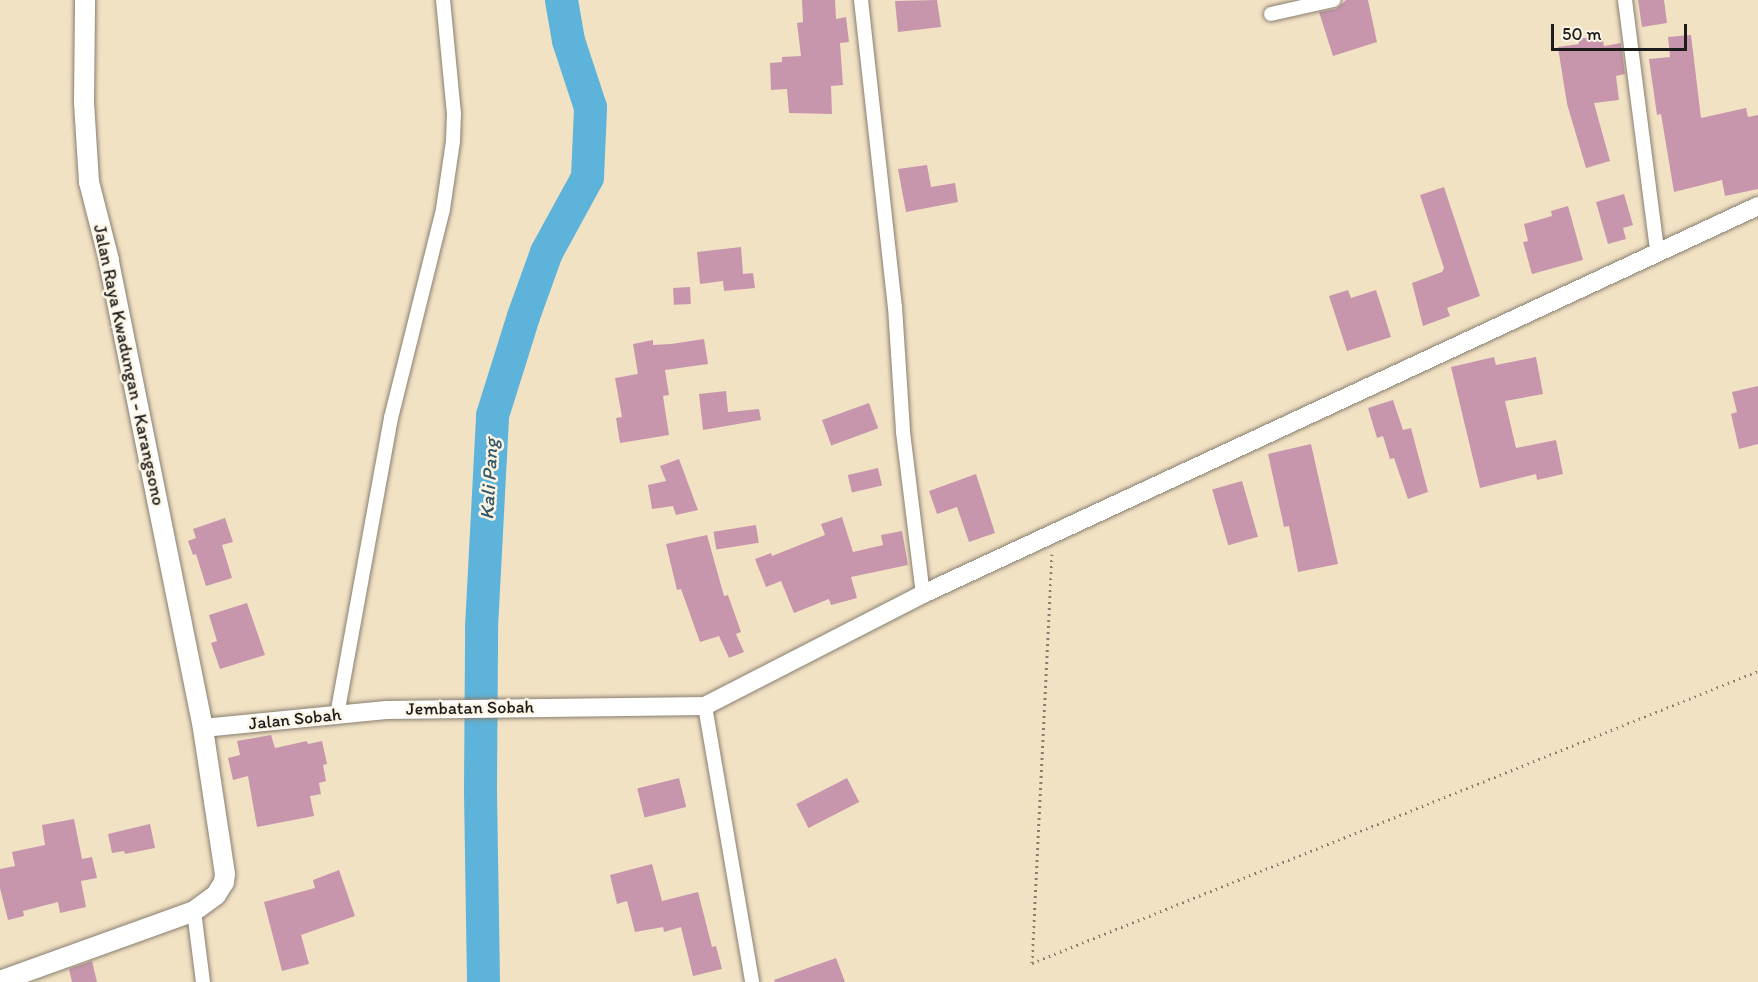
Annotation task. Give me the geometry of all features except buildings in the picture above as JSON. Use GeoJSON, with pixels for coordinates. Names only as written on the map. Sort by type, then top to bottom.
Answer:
{"type":"FeatureCollection","features":[{"type":"Feature","properties":{"kind":"main road","name":"Jalan Raya Kwadungan - Karangsono"},"geometry":{"type":"LineString","coordinates":[[0,981],[194,910],[216,895],[225,874],[203,728],[109,260],[89,182],[84,102],[85,0]]}},
{"type":"Feature","properties":{"kind":"street"},"geometry":{"type":"LineString","coordinates":[[338,715],[391,418],[442,209],[453,141],[454,114],[443,0]]}},
{"type":"Feature","properties":{"kind":"street"},"geometry":{"type":"LineString","coordinates":[[861,0],[895,307],[903,432],[923,594]]}},
{"type":"Feature","properties":{"kind":"street"},"geometry":{"type":"LineString","coordinates":[[1271,14],[1334,0]]}},
{"type":"Feature","properties":{"kind":"street"},"geometry":{"type":"LineString","coordinates":[[1625,0],[1657,251]]}},
{"type":"Feature","properties":{"kind":"street"},"geometry":{"type":"LineString","coordinates":[[752,982],[705,706],[923,594],[1758,206]]}},
{"type":"Feature","properties":{"kind":"street","name":"Jembatan Sobah"},"geometry":{"type":"LineString","coordinates":[[386,710],[705,706]]}},
{"type":"Feature","properties":{"kind":"street","name":"Jalan Sobah"},"geometry":{"type":"LineString","coordinates":[[203,728],[386,710]]}},
{"type":"Feature","properties":{"kind":"street"},"geometry":{"type":"LineString","coordinates":[[194,910],[203,982]]}},
{"type":"Feature","properties":{"kind":"path"},"geometry":{"type":"LineString","coordinates":[[1053,533],[1032,963],[1758,671]]}},
{"type":"Feature","properties":{"kind":"waterway","name":"Kali Pang"},"geometry":{"type":"LineString","coordinates":[[483,982],[480,788],[481,627],[492,415],[546,252],[587,177],[590,107],[568,40],[561,0]]}}]}
